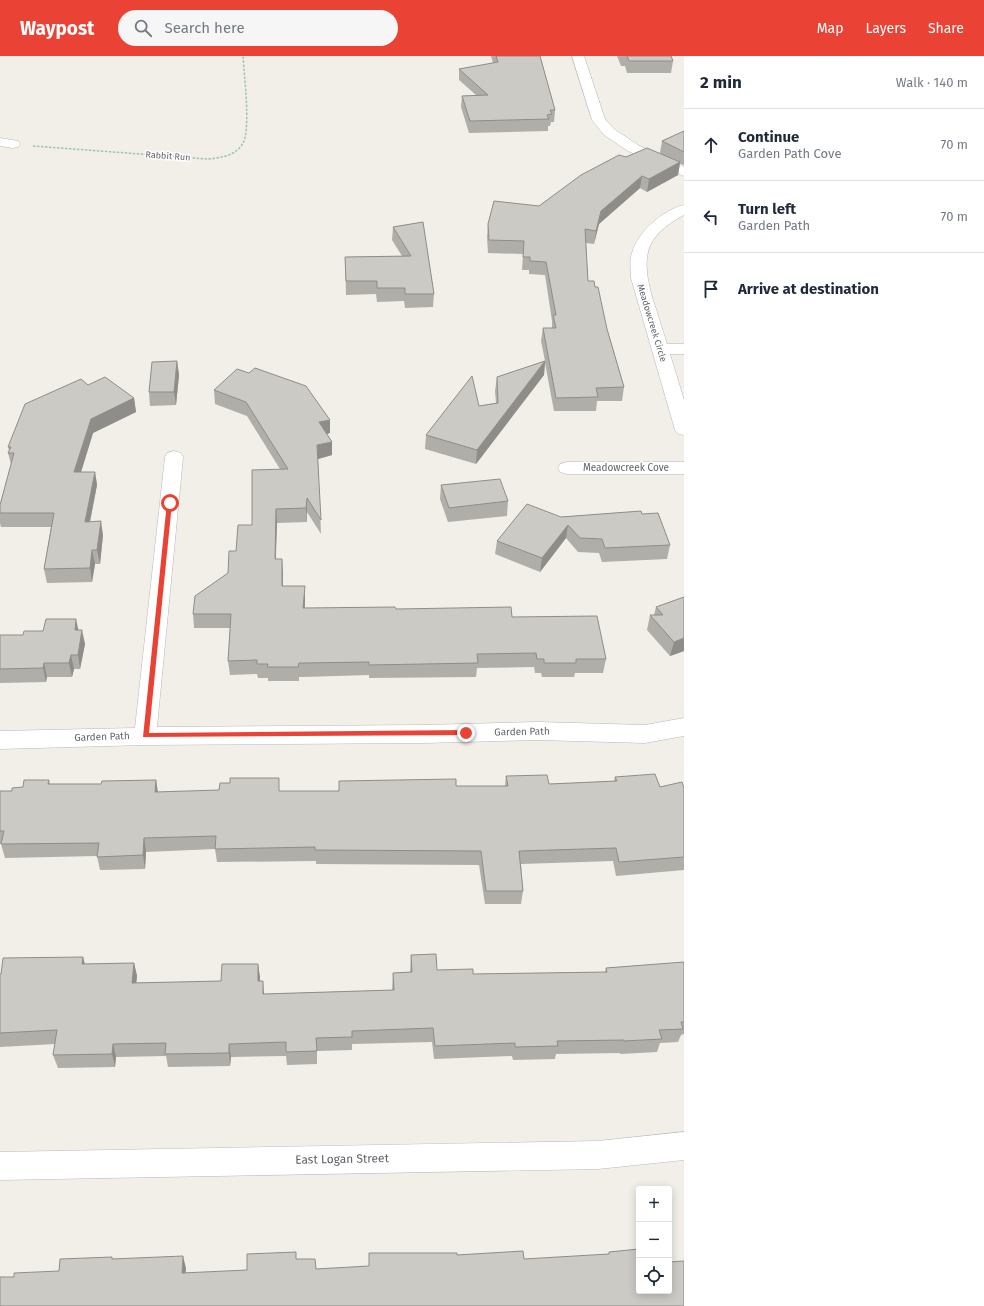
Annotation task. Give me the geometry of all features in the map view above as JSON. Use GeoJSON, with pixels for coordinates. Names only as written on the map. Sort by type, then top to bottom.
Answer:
{"type":"FeatureCollection","features":[{"type":"Feature","properties":{"kind":"street"},"geometry":{"type":"LineString","coordinates":[[578,56],[599,120],[609,132],[633,148],[684,172]]}},
{"type":"Feature","properties":{"kind":"street","name":"Meadowcreek Circle"},"geometry":{"type":"LineString","coordinates":[[684,210],[667,218],[653,231],[643,245],[638,261],[639,278],[684,430]]}},
{"type":"Feature","properties":{"kind":"street"},"geometry":{"type":"LineString","coordinates":[[660,349],[684,349]]}},
{"type":"Feature","properties":{"kind":"street"},"geometry":{"type":"LineString","coordinates":[[145,736],[174,456]]}},
{"type":"Feature","properties":{"kind":"street","name":"Meadowcreek Cove"},"geometry":{"type":"LineString","coordinates":[[568,468],[684,468]]}},
{"type":"Feature","properties":{"kind":"street","name":"Garden Path"},"geometry":{"type":"LineString","coordinates":[[0,740],[145,736],[423,734],[538,731],[645,734],[684,727]]}},
{"type":"Feature","properties":{"kind":"street","name":"East Logan Street"},"geometry":{"type":"LineString","coordinates":[[0,1166],[598,1155],[684,1146]]}},
{"type":"Feature","properties":{"kind":"path","name":"Rabbit Run"},"geometry":{"type":"LineString","coordinates":[[7,143],[207,159],[227,156],[239,148],[246,137],[243,56]]}},
{"type":"Feature","properties":{"kind":"building"},"geometry":{"type":"Polygon","coordinates":[[[496,56],[540,56],[555,110],[550,110],[552,114],[547,115],[549,119],[470,121],[462,96],[488,95],[459,69],[498,62],[496,56]]]}},
{"type":"Feature","properties":{"kind":"building"},"geometry":{"type":"Polygon","coordinates":[[[627,56],[671,56],[673,61],[629,61],[627,56]]]}},
{"type":"Feature","properties":{"kind":"building"},"geometry":{"type":"Polygon","coordinates":[[[684,131],[684,152],[662,141],[684,131]]]}},
{"type":"Feature","properties":{"kind":"building"},"geometry":{"type":"Polygon","coordinates":[[[647,148],[680,162],[649,179],[642,176],[601,211],[596,231],[585,229],[588,281],[594,281],[595,287],[598,287],[607,329],[624,387],[596,388],[598,397],[556,398],[543,328],[556,328],[553,315],[556,315],[546,262],[530,261],[530,257],[523,257],[524,241],[489,240],[488,224],[494,201],[539,206],[581,175],[619,155],[626,157],[647,148]]]}},
{"type":"Feature","properties":{"kind":"building"},"geometry":{"type":"Polygon","coordinates":[[[423,222],[434,294],[405,294],[405,288],[377,288],[377,281],[346,281],[345,257],[411,256],[393,227],[423,222]]]}},
{"type":"Feature","properties":{"kind":"building"},"geometry":{"type":"Polygon","coordinates":[[[177,361],[174,392],[149,392],[152,362],[177,361]]]}},
{"type":"Feature","properties":{"kind":"building"},"geometry":{"type":"Polygon","coordinates":[[[545,361],[477,450],[426,435],[472,376],[479,406],[498,403],[497,377],[545,361]]]}},
{"type":"Feature","properties":{"kind":"building"},"geometry":{"type":"Polygon","coordinates":[[[255,368],[306,386],[330,420],[319,422],[332,442],[317,445],[321,520],[307,498],[306,508],[276,509],[275,559],[282,559],[282,586],[305,586],[303,608],[395,607],[396,609],[511,607],[512,617],[597,616],[606,659],[576,659],[576,663],[544,663],[544,659],[537,659],[536,653],[477,654],[478,663],[369,665],[369,662],[299,663],[298,667],[267,667],[268,664],[257,664],[257,660],[228,661],[231,614],[193,614],[195,596],[228,573],[229,551],[236,551],[238,525],[252,525],[252,470],[288,469],[246,402],[214,390],[237,369],[249,373],[255,368]]]}},
{"type":"Feature","properties":{"kind":"building"},"geometry":{"type":"Polygon","coordinates":[[[105,377],[134,398],[91,419],[74,472],[95,472],[85,522],[101,521],[97,550],[92,550],[90,568],[44,569],[54,513],[0,513],[0,505],[14,453],[8,453],[11,447],[8,447],[25,404],[81,379],[88,385],[105,377]]]}},
{"type":"Feature","properties":{"kind":"building"},"geometry":{"type":"Polygon","coordinates":[[[500,479],[508,501],[449,508],[441,485],[500,479]]]}},
{"type":"Feature","properties":{"kind":"building"},"geometry":{"type":"Polygon","coordinates":[[[527,504],[561,517],[641,511],[642,514],[658,513],[670,545],[605,548],[602,539],[580,538],[568,525],[542,558],[497,541],[527,504]]]}},
{"type":"Feature","properties":{"kind":"building"},"geometry":{"type":"Polygon","coordinates":[[[684,597],[684,638],[674,642],[650,615],[663,615],[656,607],[684,597]]]}},
{"type":"Feature","properties":{"kind":"building"},"geometry":{"type":"Polygon","coordinates":[[[46,619],[76,619],[75,630],[82,630],[78,655],[71,655],[69,663],[44,663],[43,668],[0,669],[0,635],[23,635],[24,631],[43,631],[46,619]]]}},
{"type":"Feature","properties":{"kind":"building"},"geometry":{"type":"Polygon","coordinates":[[[655,774],[660,787],[682,782],[684,788],[684,857],[619,862],[616,848],[519,851],[523,891],[486,891],[481,851],[315,850],[315,847],[215,849],[216,836],[144,838],[143,855],[97,857],[99,843],[1,844],[4,831],[0,831],[0,791],[12,791],[12,788],[23,787],[24,780],[49,780],[48,784],[101,784],[102,781],[156,780],[155,792],[219,790],[220,783],[230,783],[230,778],[279,778],[279,791],[339,791],[339,781],[456,779],[456,786],[508,786],[506,776],[547,775],[549,784],[617,781],[615,777],[655,774]]]}},
{"type":"Feature","properties":{"kind":"building"},"geometry":{"type":"Polygon","coordinates":[[[436,954],[437,970],[473,969],[473,974],[607,972],[606,968],[684,962],[684,1022],[681,1022],[683,1029],[659,1030],[662,1039],[624,1041],[557,1041],[558,1046],[515,1047],[515,1043],[435,1046],[433,1028],[352,1031],[352,1037],[316,1038],[317,1051],[286,1052],[286,1042],[229,1044],[229,1053],[165,1054],[166,1043],[113,1044],[112,1054],[53,1055],[57,1030],[0,1033],[0,974],[3,958],[83,957],[82,964],[134,963],[132,983],[221,981],[222,964],[258,964],[258,981],[263,981],[263,994],[394,990],[393,973],[412,972],[411,955],[436,954]]]}},
{"type":"Feature","properties":{"kind":"building"},"geometry":{"type":"Polygon","coordinates":[[[636,1249],[636,1294],[672,1294],[672,1262],[684,1261],[684,1306],[0,1306],[0,1277],[14,1277],[14,1273],[59,1271],[60,1259],[112,1257],[112,1259],[183,1256],[182,1273],[247,1270],[247,1254],[296,1252],[296,1259],[315,1259],[316,1269],[369,1266],[369,1253],[457,1253],[457,1255],[523,1251],[524,1259],[609,1254],[609,1252],[636,1249]]]}},
{"type":"Feature","properties":{"kind":"route"},"geometry":{"type":"LineString","coordinates":[[170,503],[145,736],[466,733]]}}]}
